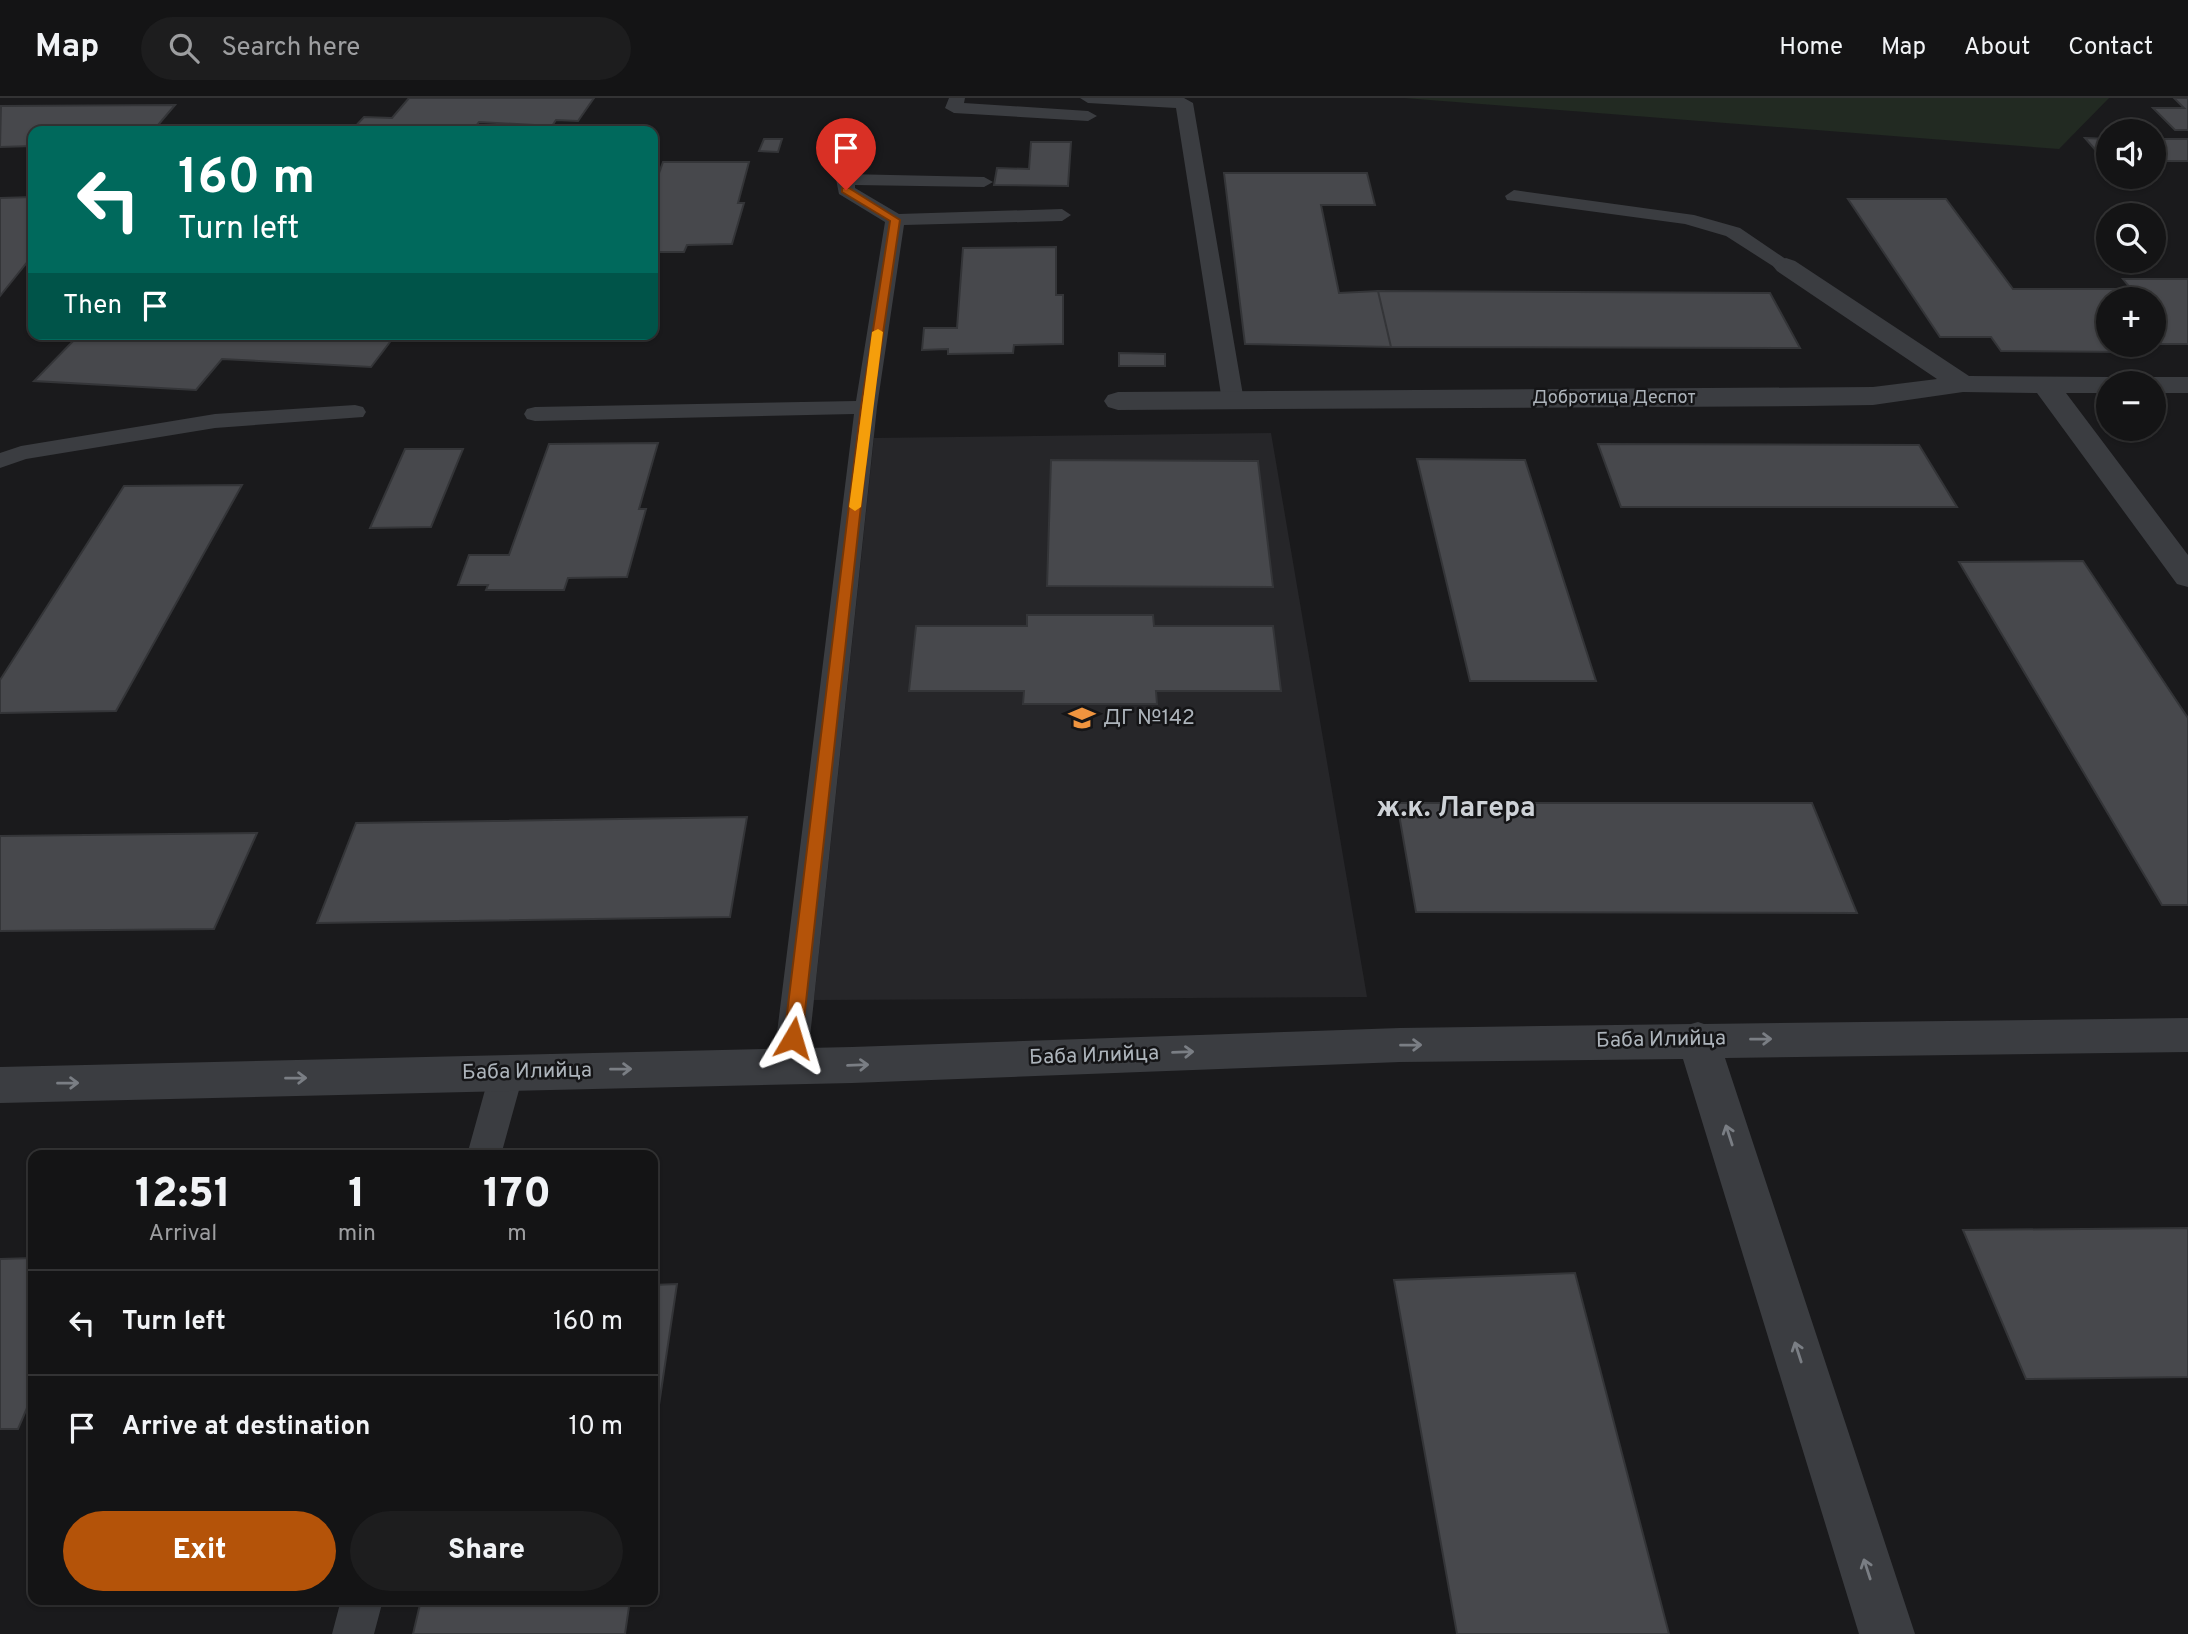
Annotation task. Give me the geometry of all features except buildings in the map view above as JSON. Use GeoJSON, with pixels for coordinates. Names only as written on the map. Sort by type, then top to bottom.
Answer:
{"type":"FeatureCollection","features":[{"type":"Feature","properties":{"kind":"street"},"geometry":{"type":"LineString","coordinates":[[1786,266],[1963,384]]}},
{"type":"Feature","properties":{"kind":"street","name":"Добротица Деспот"},"geometry":{"type":"LineString","coordinates":[[1118,401],[1860,396],[1963,384],[2096,385]]}},
{"type":"Feature","properties":{"kind":"street"},"geometry":{"type":"LineString","coordinates":[[2045,384],[2188,577]]}},
{"type":"Feature","properties":{"kind":"street"},"geometry":{"type":"LineString","coordinates":[[2166,385],[2188,385]]}},
{"type":"Feature","properties":{"kind":"street","name":"Баба Илийца"},"geometry":{"type":"LineString","coordinates":[[0,1085],[790,1065],[1254,1049],[1698,1039],[2188,1035]]}},
{"type":"Feature","properties":{"kind":"street"},"geometry":{"type":"LineString","coordinates":[[1698,1039],[1887,1634]]}},
{"type":"Feature","properties":{"kind":"lane"},"geometry":{"type":"LineString","coordinates":[[957,98],[954,108],[1184,103],[1233,401]]}},
{"type":"Feature","properties":{"kind":"lane"},"geometry":{"type":"LineString","coordinates":[[984,182],[845,179],[846,190],[895,220],[1062,215]]}},
{"type":"Feature","properties":{"kind":"lane"},"geometry":{"type":"LineString","coordinates":[[1514,196],[1687,219],[1733,232],[1786,266]]}},
{"type":"Feature","properties":{"kind":"lane"},"geometry":{"type":"LineString","coordinates":[[790,1065],[866,407],[895,220]]}},
{"type":"Feature","properties":{"kind":"lane"},"geometry":{"type":"LineString","coordinates":[[535,414],[866,407]]}},
{"type":"Feature","properties":{"kind":"lane"},"geometry":{"type":"LineString","coordinates":[[0,461],[21,453],[215,421],[355,412]]}},
{"type":"Feature","properties":{"kind":"lane"},"geometry":{"type":"LineString","coordinates":[[485,1150],[506,1072]]}},
{"type":"Feature","properties":{"kind":"lane"},"geometry":{"type":"LineString","coordinates":[[353,1634],[361,1605]]}},
{"type":"Feature","properties":{"kind":"shaded area"},"geometry":{"type":"Polygon","coordinates":[[[1404,98],[2109,98],[2059,149],[1404,98]]]}},
{"type":"Feature","properties":{"kind":"shaded area","name":"ДГ №142"},"geometry":{"type":"Polygon","coordinates":[[[1271,433],[1367,997],[814,1000],[874,438],[1271,433]]]}},
{"type":"Feature","properties":{"kind":"slow traffic"},"geometry":{"type":"LineString","coordinates":[[855,507],[866,407],[878,332]]}},
{"type":"Feature","properties":{"kind":"place","name":"ДГ №142"},"geometry":{"type":"Point","coordinates":[1082,718]}},
{"type":"Feature","properties":{"kind":"district","name":"ж.к. Лагера"},"geometry":{"type":"Point","coordinates":[1456,809]}},
{"type":"Feature","properties":{"kind":"route"},"geometry":{"type":"LineString","coordinates":[[793,1038],[866,407],[895,220],[846,190]]}}]}
